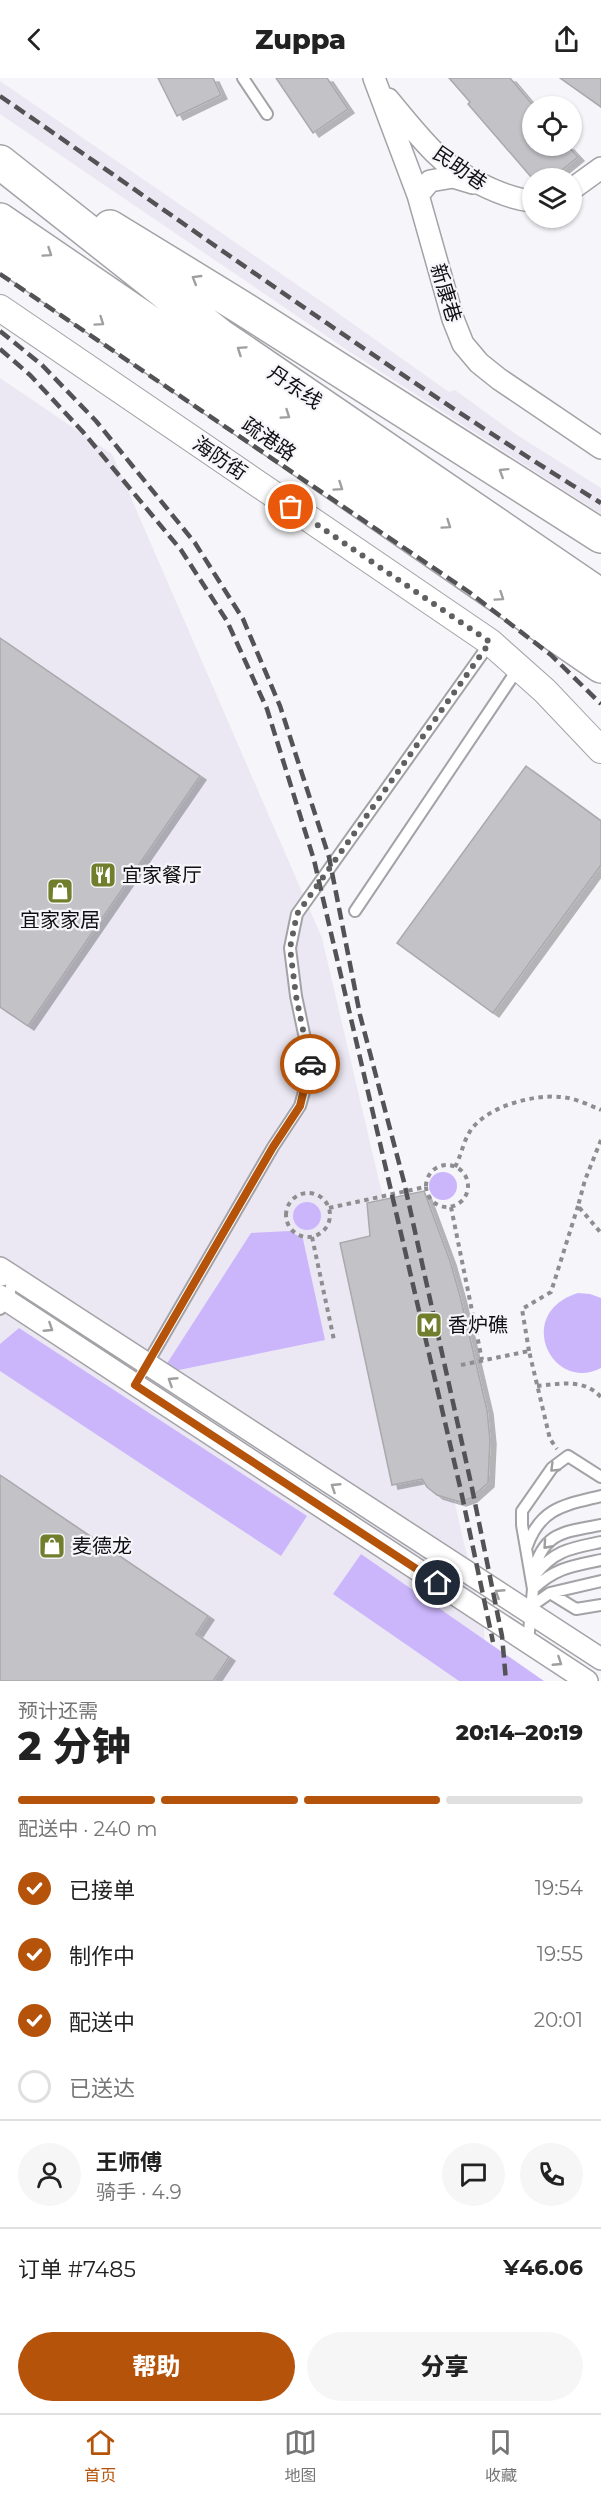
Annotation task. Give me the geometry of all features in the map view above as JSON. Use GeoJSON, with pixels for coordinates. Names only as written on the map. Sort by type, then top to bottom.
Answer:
{"type":"FeatureCollection","features":[{"type":"Feature","properties":{"kind":"highway"},"geometry":{"type":"LineString","coordinates":[[0,161],[239,306],[296,359],[360,409],[544,515],[601,536]]}},
{"type":"Feature","properties":{"kind":"highway","name":"丹东线"},"geometry":{"type":"LineString","coordinates":[[0,161],[219,335],[601,596]]}},
{"type":"Feature","properties":{"kind":"highway","name":"疏港路"},"geometry":{"type":"LineString","coordinates":[[0,220],[195,370],[540,624]]}},
{"type":"Feature","properties":{"kind":"highway","name":"疏港路"},"geometry":{"type":"LineString","coordinates":[[0,252],[195,370]]}},
{"type":"Feature","properties":{"kind":"highway"},"geometry":{"type":"LineString","coordinates":[[195,370],[601,631]]}},
{"type":"Feature","properties":{"kind":"highway"},"geometry":{"type":"LineString","coordinates":[[544,515],[601,571]]}},
{"type":"Feature","properties":{"kind":"highway"},"geometry":{"type":"LineString","coordinates":[[540,624],[601,666]]}},
{"type":"Feature","properties":{"kind":"highway"},"geometry":{"type":"LineString","coordinates":[[540,624],[601,681]]}},
{"type":"Feature","properties":{"kind":"street","name":"民助巷"},"geometry":{"type":"LineString","coordinates":[[376,82],[435,154],[482,186],[522,200]]}},
{"type":"Feature","properties":{"kind":"street","name":"新康巷"},"geometry":{"type":"LineString","coordinates":[[376,82],[418,195],[453,319],[464,344],[479,363],[498,380],[601,448]]}},
{"type":"Feature","properties":{"kind":"street"},"geometry":{"type":"LineString","coordinates":[[582,182],[601,168]]}},
{"type":"Feature","properties":{"kind":"street"},"geometry":{"type":"LineString","coordinates":[[418,195],[430,181],[453,177],[482,186]]}},
{"type":"Feature","properties":{"kind":"street","name":"海防街"},"geometry":{"type":"LineString","coordinates":[[0,308],[490,642],[520,667],[601,750]]}},
{"type":"Feature","properties":{"kind":"street"},"geometry":{"type":"LineString","coordinates":[[4,1276],[532,1610],[601,1659]]}},
{"type":"Feature","properties":{"kind":"street"},"geometry":{"type":"LineString","coordinates":[[3,1302],[135,1385],[587,1681]]}},
{"type":"Feature","properties":{"kind":"lane"},"geometry":{"type":"LineString","coordinates":[[243,78],[267,114]]}},
{"type":"Feature","properties":{"kind":"lane"},"geometry":{"type":"LineString","coordinates":[[135,1385],[273,1147],[300,1106],[311,1067],[296,996],[290,948],[297,914],[490,642]]}},
{"type":"Feature","properties":{"kind":"lane"},"geometry":{"type":"LineString","coordinates":[[355,911],[520,667]]}},
{"type":"Feature","properties":{"kind":"lane"},"geometry":{"type":"LineString","coordinates":[[3,1302],[4,1276]]}},
{"type":"Feature","properties":{"kind":"lane"},"geometry":{"type":"LineString","coordinates":[[533,1585],[522,1511],[552,1468],[568,1456],[601,1477]]}},
{"type":"Feature","properties":{"kind":"lane"},"geometry":{"type":"LineString","coordinates":[[527,1546],[531,1533],[547,1514],[560,1507],[601,1496]]}},
{"type":"Feature","properties":{"kind":"lane"},"geometry":{"type":"LineString","coordinates":[[528,1642],[537,1557],[550,1539],[558,1534],[601,1525]]}},
{"type":"Feature","properties":{"kind":"lane"},"geometry":{"type":"LineString","coordinates":[[533,1585],[542,1566],[562,1550],[601,1542]]}},
{"type":"Feature","properties":{"kind":"lane"},"geometry":{"type":"LineString","coordinates":[[533,1585],[559,1569],[601,1560]]}},
{"type":"Feature","properties":{"kind":"lane"},"geometry":{"type":"LineString","coordinates":[[532,1610],[550,1593],[601,1581]]}},
{"type":"Feature","properties":{"kind":"lane"},"geometry":{"type":"LineString","coordinates":[[550,1593],[576,1610],[601,1605]]}},
{"type":"Feature","properties":{"kind":"path"},"geometry":{"type":"LineString","coordinates":[[455,1167],[469,1132],[488,1115],[509,1104],[534,1098],[561,1097],[601,1110]]}},
{"type":"Feature","properties":{"kind":"path"},"geometry":{"type":"LineString","coordinates":[[568,1456],[556,1448],[550,1438],[529,1351],[522,1309],[551,1292],[585,1180],[601,1140]]}},
{"type":"Feature","properties":{"kind":"path"},"geometry":{"type":"LineString","coordinates":[[446,1165],[455,1167],[464,1174],[468,1187],[463,1200],[451,1207],[444,1207],[432,1201],[425,1187],[428,1175],[433,1170],[446,1165]]}},
{"type":"Feature","properties":{"kind":"path"},"geometry":{"type":"LineString","coordinates":[[329,1208],[425,1187]]}},
{"type":"Feature","properties":{"kind":"path"},"geometry":{"type":"LineString","coordinates":[[308,1192],[322,1198],[329,1208],[328,1224],[324,1230],[312,1237],[297,1235],[287,1224],[286,1210],[294,1197],[308,1192]]}},
{"type":"Feature","properties":{"kind":"path"},"geometry":{"type":"LineString","coordinates":[[578,1206],[601,1233]]}},
{"type":"Feature","properties":{"kind":"path"},"geometry":{"type":"LineString","coordinates":[[451,1207],[483,1360]]}},
{"type":"Feature","properties":{"kind":"path"},"geometry":{"type":"LineString","coordinates":[[312,1237],[334,1340]]}},
{"type":"Feature","properties":{"kind":"path"},"geometry":{"type":"LineString","coordinates":[[461,1365],[529,1351]]}},
{"type":"Feature","properties":{"kind":"path"},"geometry":{"type":"LineString","coordinates":[[537,1386],[576,1382],[601,1397]]}},
{"type":"Feature","properties":{"kind":"shaded area"},"geometry":{"type":"Polygon","coordinates":[[[0,81],[449,392],[455,390],[517,435],[601,488],[601,514],[347,350],[0,114],[0,81]]]}},
{"type":"Feature","properties":{"kind":"shaded area"},"geometry":{"type":"Polygon","coordinates":[[[0,378],[112,454],[322,938],[484,1628],[486,1681],[0,1681],[0,378]]]}},
{"type":"Feature","properties":{"kind":"shaded area"},"geometry":{"type":"Polygon","coordinates":[[[443,1172],[453,1176],[457,1186],[453,1196],[443,1200],[433,1196],[429,1186],[433,1176],[443,1172]]]}},
{"type":"Feature","properties":{"kind":"shaded area"},"geometry":{"type":"Polygon","coordinates":[[[307,1202],[317,1206],[321,1216],[317,1226],[307,1230],[297,1226],[293,1216],[297,1206],[307,1202]]]}},
{"type":"Feature","properties":{"kind":"shaded area"},"geometry":{"type":"Polygon","coordinates":[[[290,1231],[303,1239],[325,1340],[174,1371],[166,1365],[251,1233],[290,1231]]]}},
{"type":"Feature","properties":{"kind":"shaded area"},"geometry":{"type":"Polygon","coordinates":[[[578,1293],[601,1298],[601,1368],[583,1373],[568,1370],[555,1361],[547,1348],[544,1332],[547,1317],[558,1303],[578,1293]]]}},
{"type":"Feature","properties":{"kind":"shaded area"},"geometry":{"type":"Polygon","coordinates":[[[19,1328],[307,1516],[281,1556],[0,1371],[0,1344],[19,1328]]]}},
{"type":"Feature","properties":{"kind":"shaded area"},"geometry":{"type":"Polygon","coordinates":[[[361,1554],[544,1681],[459,1681],[333,1594],[361,1554]]]}},
{"type":"Feature","properties":{"kind":"building"},"geometry":{"type":"Polygon","coordinates":[[[158,78],[213,78],[221,95],[177,116],[158,78]]]}},
{"type":"Feature","properties":{"kind":"building"},"geometry":{"type":"Polygon","coordinates":[[[276,78],[327,78],[348,109],[313,133],[276,78]]]}},
{"type":"Feature","properties":{"kind":"building"},"geometry":{"type":"Polygon","coordinates":[[[449,78],[510,78],[525,96],[522,96],[522,156],[578,157],[564,168],[523,168],[468,104],[470,102],[449,78]]]}},
{"type":"Feature","properties":{"kind":"building"},"geometry":{"type":"Polygon","coordinates":[[[560,78],[601,78],[601,107],[560,78]]]}},
{"type":"Feature","properties":{"kind":"building","name":"宜家家居"},"geometry":{"type":"Polygon","coordinates":[[[0,638],[200,776],[28,1026],[0,1007],[0,638]]]}},
{"type":"Feature","properties":{"kind":"building"},"geometry":{"type":"Polygon","coordinates":[[[526,766],[601,821],[601,865],[493,1013],[397,943],[526,766]]]}},
{"type":"Feature","properties":{"kind":"building"},"geometry":{"type":"Polygon","coordinates":[[[424,1191],[450,1261],[487,1410],[490,1440],[488,1483],[471,1498],[460,1502],[437,1495],[427,1487],[422,1479],[392,1485],[340,1243],[370,1236],[367,1203],[424,1191]]]}},
{"type":"Feature","properties":{"kind":"building","name":"麦德龙"},"geometry":{"type":"Polygon","coordinates":[[[0,1475],[208,1616],[196,1634],[229,1657],[213,1681],[0,1681],[0,1475]]]}},
{"type":"Feature","properties":{"kind":"railway"},"geometry":{"type":"LineString","coordinates":[[0,96],[373,355],[601,503]]}},
{"type":"Feature","properties":{"kind":"railway"},"geometry":{"type":"LineString","coordinates":[[0,274],[469,592],[551,655],[601,704]]}},
{"type":"Feature","properties":{"kind":"railway"},"geometry":{"type":"LineString","coordinates":[[0,331],[42,365],[96,421],[195,543],[243,619],[280,706],[329,857],[360,1015],[404,1182],[472,1488],[502,1636],[506,1681]]}},
{"type":"Feature","properties":{"kind":"railway"},"geometry":{"type":"LineString","coordinates":[[0,349],[30,375],[83,432],[181,550],[227,621],[267,709],[314,860],[461,1491],[493,1642]]}},
{"type":"Feature","properties":{"kind":"way so far"},"geometry":{"type":"LineString","coordinates":[[291,507],[490,642],[297,914],[290,948],[296,996],[310,1064]]}},
{"type":"Feature","properties":{"kind":"place","name":"宜家餐厅"},"geometry":{"type":"Point","coordinates":[103,875]}},
{"type":"Feature","properties":{"kind":"place","name":"宜家家居"},"geometry":{"type":"Point","coordinates":[60,891]}},
{"type":"Feature","properties":{"kind":"place","name":"香炉礁"},"geometry":{"type":"Point","coordinates":[429,1325]}},
{"type":"Feature","properties":{"kind":"place","name":"麦德龙"},"geometry":{"type":"Point","coordinates":[52,1546]}},
{"type":"Feature","properties":{"kind":"route"},"geometry":{"type":"LineString","coordinates":[[310,1064],[300,1106],[273,1147],[135,1385],[438,1583]]}}]}
